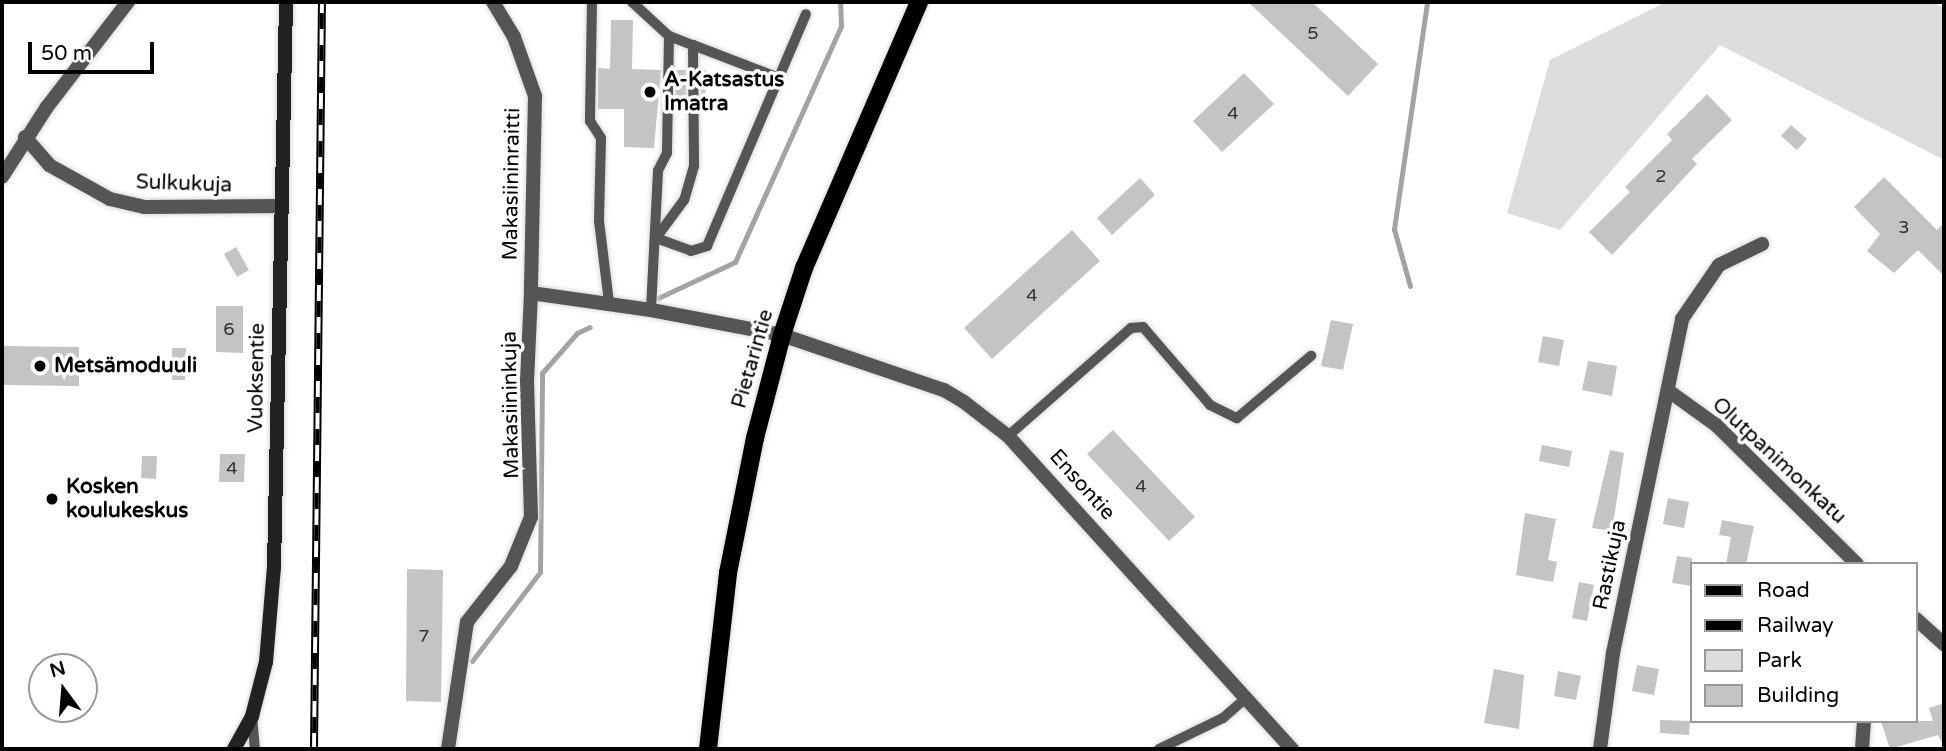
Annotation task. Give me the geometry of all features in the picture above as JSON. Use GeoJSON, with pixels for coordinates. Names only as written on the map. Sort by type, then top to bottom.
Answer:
{"type":"FeatureCollection","features":[{"type":"Feature","properties":{"kind":"main road","name":"Pietarintie"},"geometry":{"type":"LineString","coordinates":[[708,749],[728,573],[755,438],[782,335],[804,268],[919,2]]}},
{"type":"Feature","properties":{"kind":"street"},"geometry":{"type":"LineString","coordinates":[[2,177],[25,137],[128,2]]}},
{"type":"Feature","properties":{"kind":"street","name":"Vuoksentie"},"geometry":{"type":"LineString","coordinates":[[234,749],[252,716],[266,662],[274,567],[286,2]]}},
{"type":"Feature","properties":{"kind":"street","name":"Makasiininraitti"},"geometry":{"type":"LineString","coordinates":[[493,2],[514,37],[535,96],[531,293]]}},
{"type":"Feature","properties":{"kind":"street","name":"Sulkukuja"},"geometry":{"type":"LineString","coordinates":[[25,137],[49,165],[110,199],[145,207],[282,206]]}},
{"type":"Feature","properties":{"kind":"street","name":"Rastikuja"},"geometry":{"type":"LineString","coordinates":[[1600,749],[1613,653],[1670,391],[1671,359],[1682,319],[1697,293],[1719,265],[1762,244]]}},
{"type":"Feature","properties":{"kind":"street"},"geometry":{"type":"LineString","coordinates":[[531,293],[651,310],[782,335]]}},
{"type":"Feature","properties":{"kind":"street","name":"Makasiininkuja"},"geometry":{"type":"LineString","coordinates":[[448,749],[467,622],[522,547],[531,517],[527,382],[531,293]]}},
{"type":"Feature","properties":{"kind":"street","name":"Ensontie"},"geometry":{"type":"LineString","coordinates":[[782,335],[944,390],[1008,436],[1292,749]]}},
{"type":"Feature","properties":{"kind":"street","name":"Olutpanimonkatu"},"geometry":{"type":"LineString","coordinates":[[1670,391],[1717,425],[1855,562]]}},
{"type":"Feature","properties":{"kind":"street"},"geometry":{"type":"LineString","coordinates":[[1918,621],[1944,644]]}},
{"type":"Feature","properties":{"kind":"street"},"geometry":{"type":"LineString","coordinates":[[1862,749],[1864,723]]}},
{"type":"Feature","properties":{"kind":"lane"},"geometry":{"type":"LineString","coordinates":[[592,2],[590,121],[601,138],[599,221],[609,303]]}},
{"type":"Feature","properties":{"kind":"lane"},"geometry":{"type":"LineString","coordinates":[[632,2],[669,36],[779,78]]}},
{"type":"Feature","properties":{"kind":"lane"},"geometry":{"type":"LineString","coordinates":[[656,238],[691,251],[708,246],[806,14]]}},
{"type":"Feature","properties":{"kind":"lane"},"geometry":{"type":"LineString","coordinates":[[651,310],[658,172],[667,153],[669,36]]}},
{"type":"Feature","properties":{"kind":"lane"},"geometry":{"type":"LineString","coordinates":[[656,238],[684,200],[694,166],[693,46]]}},
{"type":"Feature","properties":{"kind":"lane"},"geometry":{"type":"LineString","coordinates":[[1008,436],[1131,328],[1143,327],[1210,405],[1237,418],[1311,356]]}},
{"type":"Feature","properties":{"kind":"lane"},"geometry":{"type":"LineString","coordinates":[[1159,749],[1223,718],[1247,697]]}},
{"type":"Feature","properties":{"kind":"lane"},"geometry":{"type":"LineString","coordinates":[[252,716],[255,749]]}},
{"type":"Feature","properties":{"kind":"green space"},"geometry":{"type":"Polygon","coordinates":[[[1666,2],[1932,2],[1944,8],[1944,160],[1720,45],[1560,230],[1507,213],[1550,60],[1666,2]]]}},
{"type":"Feature","properties":{"kind":"building"},"geometry":{"type":"Polygon","coordinates":[[[1248,2],[1312,2],[1378,64],[1348,96],[1248,2]]]}},
{"type":"Feature","properties":{"kind":"building","name":"A-Katsastus Imatra"},"geometry":{"type":"Polygon","coordinates":[[[611,20],[633,20],[632,69],[661,70],[654,148],[624,147],[624,109],[598,109],[598,68],[610,69],[611,20]]]}},
{"type":"Feature","properties":{"kind":"building"},"geometry":{"type":"Polygon","coordinates":[[[676,70],[686,70],[686,110],[675,110],[676,70]]]}},
{"type":"Feature","properties":{"kind":"building"},"geometry":{"type":"Polygon","coordinates":[[[701,70],[706,70],[705,110],[701,110],[701,70]]]}},
{"type":"Feature","properties":{"kind":"building"},"geometry":{"type":"Polygon","coordinates":[[[1244,73],[1274,104],[1222,152],[1193,121],[1244,73]]]}},
{"type":"Feature","properties":{"kind":"building"},"geometry":{"type":"Polygon","coordinates":[[[1707,94],[1732,120],[1692,159],[1697,164],[1612,255],[1589,232],[1630,192],[1625,187],[1672,140],[1667,134],[1707,94]]]}},
{"type":"Feature","properties":{"kind":"building"},"geometry":{"type":"Polygon","coordinates":[[[1791,125],[1807,139],[1797,150],[1781,136],[1791,125]]]}},
{"type":"Feature","properties":{"kind":"building"},"geometry":{"type":"Polygon","coordinates":[[[1884,177],[1937,230],[1944,223],[1944,276],[1918,250],[1894,273],[1867,251],[1880,234],[1854,207],[1884,177]]]}},
{"type":"Feature","properties":{"kind":"building"},"geometry":{"type":"Polygon","coordinates":[[[1140,178],[1155,195],[1112,235],[1097,218],[1140,178]]]}},
{"type":"Feature","properties":{"kind":"building"},"geometry":{"type":"Polygon","coordinates":[[[1072,230],[1100,261],[992,359],[964,328],[1072,230]]]}},
{"type":"Feature","properties":{"kind":"building"},"geometry":{"type":"Polygon","coordinates":[[[236,247],[249,270],[237,277],[224,254],[236,247]]]}},
{"type":"Feature","properties":{"kind":"building"},"geometry":{"type":"Polygon","coordinates":[[[216,306],[243,306],[243,353],[216,352],[216,306]]]}},
{"type":"Feature","properties":{"kind":"building"},"geometry":{"type":"Polygon","coordinates":[[[1331,320],[1353,324],[1343,370],[1321,366],[1331,320]]]}},
{"type":"Feature","properties":{"kind":"building"},"geometry":{"type":"Polygon","coordinates":[[[1543,336],[1564,340],[1559,366],[1538,362],[1543,336]]]}},
{"type":"Feature","properties":{"kind":"building","name":"Metsämoduuli"},"geometry":{"type":"Polygon","coordinates":[[[2,346],[79,347],[79,386],[2,385],[2,346]]]}},
{"type":"Feature","properties":{"kind":"building"},"geometry":{"type":"Polygon","coordinates":[[[172,348],[186,348],[185,380],[172,380],[172,348]]]}},
{"type":"Feature","properties":{"kind":"building"},"geometry":{"type":"Polygon","coordinates":[[[1588,361],[1617,366],[1612,396],[1582,390],[1588,361]]]}},
{"type":"Feature","properties":{"kind":"building"},"geometry":{"type":"Polygon","coordinates":[[[1113,430],[1195,517],[1169,541],[1087,454],[1113,430]]]}},
{"type":"Feature","properties":{"kind":"building"},"geometry":{"type":"Polygon","coordinates":[[[1542,445],[1572,451],[1569,467],[1539,461],[1542,445]]]}},
{"type":"Feature","properties":{"kind":"building"},"geometry":{"type":"Polygon","coordinates":[[[1610,450],[1624,453],[1612,531],[1592,528],[1610,450]]]}},
{"type":"Feature","properties":{"kind":"building"},"geometry":{"type":"Polygon","coordinates":[[[220,454],[245,454],[244,482],[219,482],[220,454]]]}},
{"type":"Feature","properties":{"kind":"building"},"geometry":{"type":"Polygon","coordinates":[[[142,456],[157,456],[156,479],[141,478],[142,456]]]}},
{"type":"Feature","properties":{"kind":"building"},"geometry":{"type":"Polygon","coordinates":[[[1668,498],[1689,502],[1684,528],[1663,524],[1668,498]]]}},
{"type":"Feature","properties":{"kind":"building"},"geometry":{"type":"Polygon","coordinates":[[[1525,513],[1556,519],[1548,560],[1557,562],[1553,582],[1516,575],[1525,513]]]}},
{"type":"Feature","properties":{"kind":"building"},"geometry":{"type":"Polygon","coordinates":[[[1722,520],[1754,526],[1746,562],[1726,562],[1731,537],[1719,535],[1722,520]]]}},
{"type":"Feature","properties":{"kind":"building"},"geometry":{"type":"Polygon","coordinates":[[[1677,556],[1692,558],[1690,586],[1672,583],[1677,556]]]}},
{"type":"Feature","properties":{"kind":"building"},"geometry":{"type":"Polygon","coordinates":[[[407,569],[443,570],[441,702],[406,701],[407,569]]]}},
{"type":"Feature","properties":{"kind":"building"},"geometry":{"type":"Polygon","coordinates":[[[1579,582],[1594,585],[1587,621],[1572,618],[1579,582]]]}},
{"type":"Feature","properties":{"kind":"building"},"geometry":{"type":"Polygon","coordinates":[[[1637,665],[1659,669],[1654,695],[1632,691],[1637,665]]]}},
{"type":"Feature","properties":{"kind":"building"},"geometry":{"type":"Polygon","coordinates":[[[1494,669],[1524,675],[1519,729],[1484,723],[1494,669]]]}},
{"type":"Feature","properties":{"kind":"building"},"geometry":{"type":"Polygon","coordinates":[[[1558,671],[1581,676],[1576,700],[1554,696],[1558,671]]]}},
{"type":"Feature","properties":{"kind":"building"},"geometry":{"type":"Polygon","coordinates":[[[1944,703],[1944,746],[1938,735],[1890,749],[1882,723],[1933,721],[1929,708],[1944,703]]]}},
{"type":"Feature","properties":{"kind":"building"},"geometry":{"type":"Polygon","coordinates":[[[1660,720],[1690,721],[1689,735],[1660,733],[1660,720]]]}},
{"type":"Feature","properties":{"kind":"waterway"},"geometry":{"type":"LineString","coordinates":[[658,298],[735,262],[841,26],[840,2]]}},
{"type":"Feature","properties":{"kind":"waterway"},"geometry":{"type":"LineString","coordinates":[[1410,286],[1394,229],[1427,2]]}},
{"type":"Feature","properties":{"kind":"waterway"},"geometry":{"type":"LineString","coordinates":[[472,661],[540,572],[542,373],[577,333],[590,327]]}},
{"type":"Feature","properties":{"kind":"railway"},"geometry":{"type":"LineString","coordinates":[[314,749],[322,2]]}},
{"type":"Feature","properties":{"kind":"place","name":"A-Katsastus Imatra"},"geometry":{"type":"Point","coordinates":[650,92]}},
{"type":"Feature","properties":{"kind":"place","name":"Metsämoduuli"},"geometry":{"type":"Point","coordinates":[40,366]}},
{"type":"Feature","properties":{"kind":"place","name":"Kosken koulukeskus"},"geometry":{"type":"Point","coordinates":[52,499]}}]}
